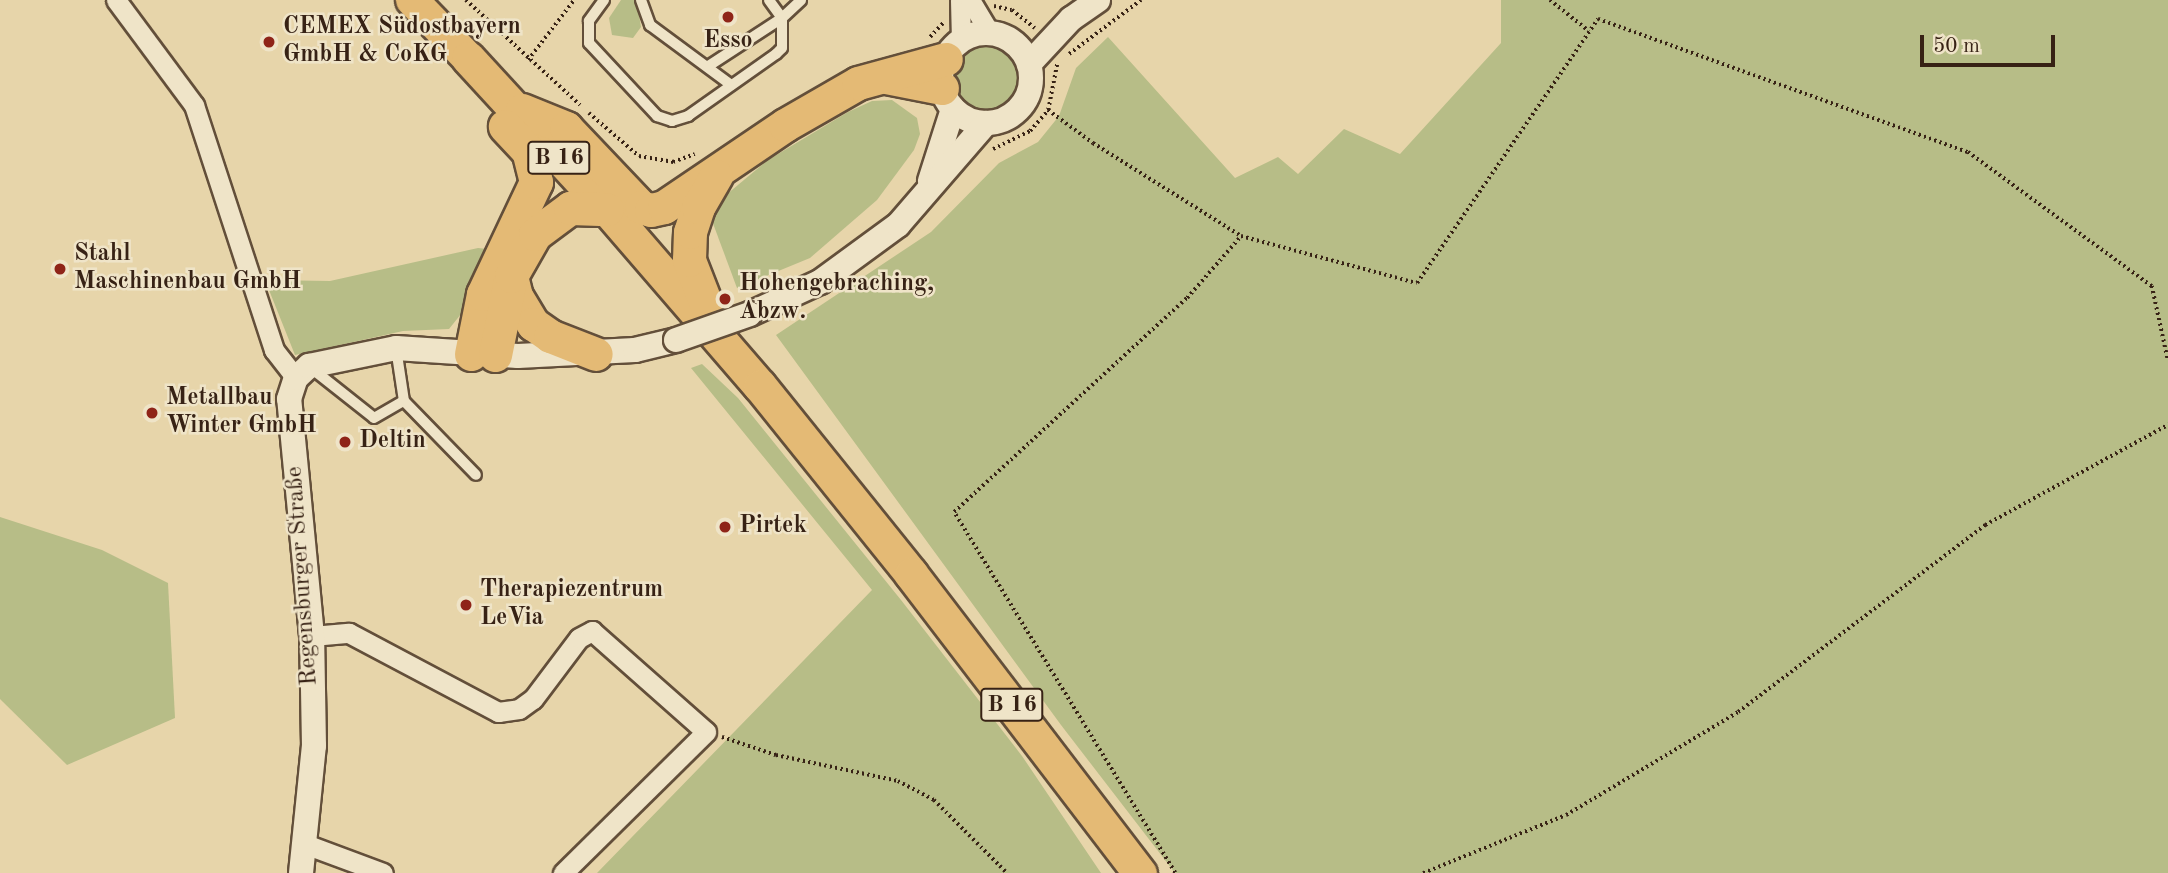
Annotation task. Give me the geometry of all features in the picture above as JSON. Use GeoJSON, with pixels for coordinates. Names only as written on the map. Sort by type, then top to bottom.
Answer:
{"type":"FeatureCollection","features":[{"type":"Feature","properties":{"kind":"highway","name":"B 16"},"geometry":{"type":"LineString","coordinates":[[468,58],[607,209],[725,345],[911,574],[1140,873]]}},
{"type":"Feature","properties":{"kind":"highway"},"geometry":{"type":"LineString","coordinates":[[468,58],[475,91],[528,151],[536,182],[483,294],[483,354]]}},
{"type":"Feature","properties":{"kind":"highway"},"geometry":{"type":"LineString","coordinates":[[512,106],[566,128],[642,206],[651,210],[718,174],[785,125],[877,75],[951,74]]}},
{"type":"Feature","properties":{"kind":"highway"},"geometry":{"type":"LineString","coordinates":[[718,174],[698,206],[690,232],[689,260],[725,345]]}},
{"type":"Feature","properties":{"kind":"highway"},"geometry":{"type":"LineString","coordinates":[[483,354],[520,254],[555,216],[581,206],[607,209]]}},
{"type":"Feature","properties":{"kind":"highway"},"geometry":{"type":"LineString","coordinates":[[512,276],[516,296],[533,324],[550,336],[596,354]]}},
{"type":"Feature","properties":{"kind":"main road","name":"B 16"},"geometry":{"type":"LineString","coordinates":[[412,0],[468,58]]}},
{"type":"Feature","properties":{"kind":"street"},"geometry":{"type":"LineString","coordinates":[[116,0],[194,105],[274,350],[302,372],[396,348],[483,354],[596,354],[676,340],[750,314],[820,282],[898,225],[986,123],[1000,121],[1023,105],[1029,92],[1029,64],[1024,53],[998,35],[970,0]]}},
{"type":"Feature","properties":{"kind":"street"},"geometry":{"type":"LineString","coordinates":[[927,191],[951,74],[960,0]]}},
{"type":"Feature","properties":{"kind":"street"},"geometry":{"type":"LineString","coordinates":[[1029,64],[1071,19],[1098,0]]}},
{"type":"Feature","properties":{"kind":"street"},"geometry":{"type":"LineString","coordinates":[[951,74],[998,35],[1071,19]]}},
{"type":"Feature","properties":{"kind":"street"},"geometry":{"type":"LineString","coordinates":[[951,74],[986,123]]}},
{"type":"Feature","properties":{"kind":"street","name":"Regensburger Straße"},"geometry":{"type":"LineString","coordinates":[[301,873],[313,746],[312,635],[289,399],[302,372]]}},
{"type":"Feature","properties":{"kind":"street"},"geometry":{"type":"LineString","coordinates":[[312,635],[349,633],[498,712],[519,709],[533,699],[579,638],[592,631],[706,732],[563,873]]}},
{"type":"Feature","properties":{"kind":"street"},"geometry":{"type":"LineString","coordinates":[[305,844],[383,873]]}},
{"type":"Feature","properties":{"kind":"lane"},"geometry":{"type":"LineString","coordinates":[[604,0],[589,22],[589,43],[657,116],[672,121],[688,116],[782,48],[782,18],[769,0]]}},
{"type":"Feature","properties":{"kind":"lane"},"geometry":{"type":"LineString","coordinates":[[641,0],[650,25],[695,61],[710,65],[732,85]]}},
{"type":"Feature","properties":{"kind":"lane"},"geometry":{"type":"LineString","coordinates":[[710,65],[782,18],[801,0]]}},
{"type":"Feature","properties":{"kind":"lane"},"geometry":{"type":"LineString","coordinates":[[396,348],[404,401],[476,475]]}},
{"type":"Feature","properties":{"kind":"lane"},"geometry":{"type":"LineString","coordinates":[[302,372],[374,418],[404,401]]}},
{"type":"Feature","properties":{"kind":"path"},"geometry":{"type":"LineString","coordinates":[[528,60],[574,0]]}},
{"type":"Feature","properties":{"kind":"path"},"geometry":{"type":"LineString","coordinates":[[1140,0],[1057,64],[1048,110],[1093,144],[1241,236],[1417,283],[1598,19],[1968,152],[2152,286],[2168,360]]}},
{"type":"Feature","properties":{"kind":"path"},"geometry":{"type":"LineString","coordinates":[[1550,0],[1590,32]]}},
{"type":"Feature","properties":{"kind":"path"},"geometry":{"type":"LineString","coordinates":[[1175,873],[954,512],[1186,298],[1241,236]]}},
{"type":"Feature","properties":{"kind":"path"},"geometry":{"type":"LineString","coordinates":[[1423,873],[1566,815],[1704,733],[1738,712],[1985,524],[2168,425]]}},
{"type":"Feature","properties":{"kind":"path"},"geometry":{"type":"LineString","coordinates":[[706,732],[776,755],[898,781],[934,800],[1007,873]]}},
{"type":"Feature","properties":{"kind":"green space"},"geometry":{"type":"Polygon","coordinates":[[[621,0],[634,0],[638,9],[641,27],[633,38],[612,35],[609,18],[621,0]]]}},
{"type":"Feature","properties":{"kind":"green space"},"geometry":{"type":"Polygon","coordinates":[[[1501,0],[2168,0],[2168,873],[1175,873],[1061,725],[776,335],[931,232],[999,163],[1038,142],[1059,116],[1076,68],[1108,37],[1235,178],[1278,157],[1298,174],[1344,129],[1400,154],[1501,43],[1501,0]]]}},
{"type":"Feature","properties":{"kind":"green space"},"geometry":{"type":"Polygon","coordinates":[[[986,42],[1011,52],[1021,77],[1011,102],[986,112],[961,102],[951,77],[961,52],[986,42]]]}},
{"type":"Feature","properties":{"kind":"green space"},"geometry":{"type":"Polygon","coordinates":[[[892,100],[917,118],[920,134],[914,150],[877,200],[810,258],[737,288],[708,210],[768,160],[848,112],[872,101],[892,100]]]}},
{"type":"Feature","properties":{"kind":"green space"},"geometry":{"type":"Polygon","coordinates":[[[478,248],[487,249],[469,304],[449,329],[403,331],[295,355],[265,280],[330,281],[478,248]]]}},
{"type":"Feature","properties":{"kind":"green space"},"geometry":{"type":"Polygon","coordinates":[[[702,364],[738,398],[901,600],[1022,756],[1101,873],[597,873],[872,590],[691,368],[702,364]]]}},
{"type":"Feature","properties":{"kind":"green space"},"geometry":{"type":"Polygon","coordinates":[[[0,517],[102,550],[168,583],[175,718],[67,765],[0,699],[0,517]]]}},
{"type":"Feature","properties":{"kind":"place","name":"Esso"},"geometry":{"type":"Point","coordinates":[728,17]}},
{"type":"Feature","properties":{"kind":"place","name":"CEMEX Südostbayern GmbH & CoKG"},"geometry":{"type":"Point","coordinates":[269,42]}},
{"type":"Feature","properties":{"kind":"place","name":"Stahl Maschinenbau GmbH"},"geometry":{"type":"Point","coordinates":[60,269]}},
{"type":"Feature","properties":{"kind":"place","name":"Hohengebraching, Abzw."},"geometry":{"type":"Point","coordinates":[725,299]}},
{"type":"Feature","properties":{"kind":"place","name":"Metallbau Winter GmbH"},"geometry":{"type":"Point","coordinates":[152,413]}},
{"type":"Feature","properties":{"kind":"place","name":"Deltin"},"geometry":{"type":"Point","coordinates":[345,442]}},
{"type":"Feature","properties":{"kind":"place","name":"Pirtek"},"geometry":{"type":"Point","coordinates":[725,527]}},
{"type":"Feature","properties":{"kind":"place","name":"Therapiezentrum LeVia"},"geometry":{"type":"Point","coordinates":[466,605]}}]}
